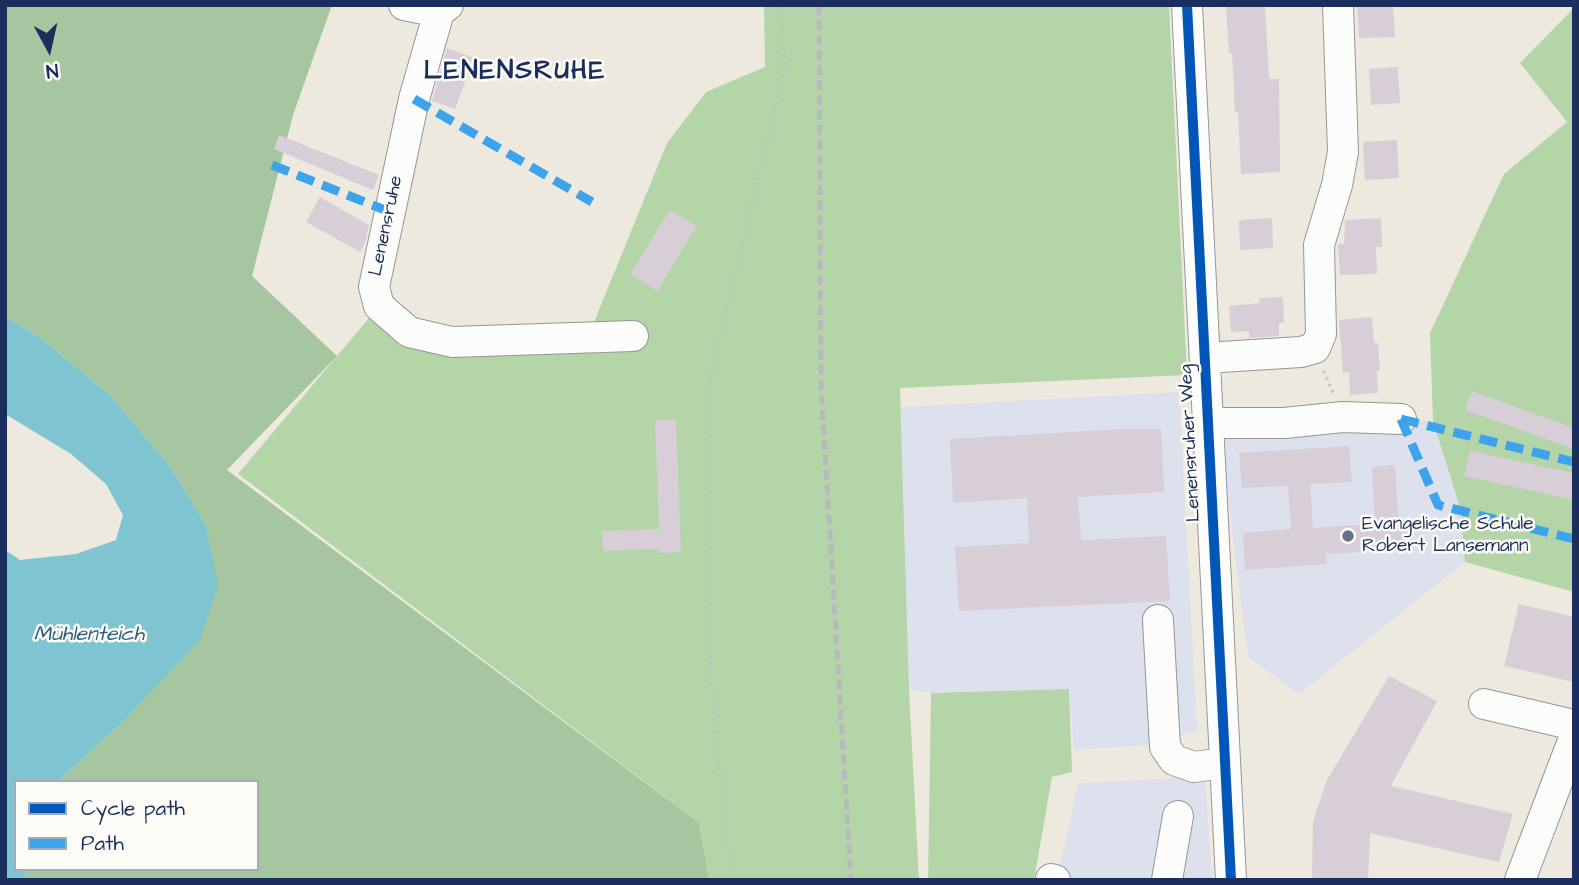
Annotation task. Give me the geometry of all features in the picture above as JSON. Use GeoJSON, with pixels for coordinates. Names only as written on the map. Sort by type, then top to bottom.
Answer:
{"type":"FeatureCollection","features":[{"type":"Feature","properties":{"kind":"street","name":"Lenensruhe"},"geometry":{"type":"LineString","coordinates":[[404,5],[443,8],[414,99],[379,260],[374,287],[379,306],[409,332],[452,342],[633,336]]}},
{"type":"Feature","properties":{"kind":"street","name":"Lenensruher Weg"},"geometry":{"type":"LineString","coordinates":[[1187,5],[1231,880]]}},
{"type":"Feature","properties":{"kind":"street"},"geometry":{"type":"LineString","coordinates":[[1205,358],[1301,352],[1315,348],[1321,334],[1319,245],[1337,185],[1343,152],[1338,5]]}},
{"type":"Feature","properties":{"kind":"street"},"geometry":{"type":"LineString","coordinates":[[1208,423],[1284,423],[1343,417],[1401,419]]}},
{"type":"Feature","properties":{"kind":"street"},"geometry":{"type":"LineString","coordinates":[[1157,620],[1165,747],[1174,761],[1194,767],[1225,763]]}},
{"type":"Feature","properties":{"kind":"street"},"geometry":{"type":"LineString","coordinates":[[1484,704],[1574,725]]}},
{"type":"Feature","properties":{"kind":"street"},"geometry":{"type":"LineString","coordinates":[[1520,880],[1574,738]]}},
{"type":"Feature","properties":{"kind":"street"},"geometry":{"type":"LineString","coordinates":[[1167,880],[1178,816]]}},
{"type":"Feature","properties":{"kind":"path"},"geometry":{"type":"LineString","coordinates":[[732,880],[707,635],[707,408],[711,374],[784,72],[782,5]]}},
{"type":"Feature","properties":{"kind":"path"},"geometry":{"type":"LineString","coordinates":[[1315,348],[1343,417]]}},
{"type":"Feature","properties":{"kind":"shaded area"},"geometry":{"type":"Polygon","coordinates":[[[1179,392],[1197,731],[1150,745],[1074,750],[1069,689],[931,693],[909,690],[901,407],[1179,392]]]}},
{"type":"Feature","properties":{"kind":"shaded area","name":"Evangelische Schule Robert Lansemann"},"geometry":{"type":"Polygon","coordinates":[[[1218,418],[1433,421],[1461,511],[1465,562],[1299,694],[1248,657],[1218,418]]]}},
{"type":"Feature","properties":{"kind":"shaded area"},"geometry":{"type":"Polygon","coordinates":[[[1205,777],[1212,880],[1057,880],[1078,783],[1205,777]]]}},
{"type":"Feature","properties":{"kind":"green space"},"geometry":{"type":"Polygon","coordinates":[[[5,5],[332,5],[293,115],[252,276],[337,356],[227,470],[699,823],[709,880],[25,880],[26,871],[259,871],[259,780],[59,780],[118,726],[205,523],[169,465],[111,396],[41,338],[5,316],[5,5]]]}},
{"type":"Feature","properties":{"kind":"green space"},"geometry":{"type":"Polygon","coordinates":[[[764,5],[1169,5],[1187,375],[900,388],[909,690],[919,880],[709,880],[699,823],[238,474],[379,306],[409,332],[588,337],[667,143],[706,92],[765,67],[764,5]]]}},
{"type":"Feature","properties":{"kind":"green space"},"geometry":{"type":"Polygon","coordinates":[[[1574,8],[1574,592],[1465,562],[1461,511],[1433,421],[1430,333],[1504,174],[1567,122],[1520,63],[1574,8]]]}},
{"type":"Feature","properties":{"kind":"green space"},"geometry":{"type":"Polygon","coordinates":[[[1069,689],[1072,772],[1052,777],[1034,880],[928,880],[931,693],[1069,689]]]}},
{"type":"Feature","properties":{"kind":"water","name":"Mühlenteich"},"geometry":{"type":"Polygon","coordinates":[[[5,316],[41,338],[111,396],[169,465],[205,523],[218,585],[200,640],[118,726],[59,780],[14,780],[14,871],[26,871],[25,880],[5,880],[5,550],[20,560],[76,554],[116,540],[123,515],[106,484],[71,454],[5,414],[5,316]]]}},
{"type":"Feature","properties":{"kind":"building"},"geometry":{"type":"Polygon","coordinates":[[[1226,5],[1265,5],[1269,79],[1279,79],[1280,172],[1241,174],[1238,112],[1235,112],[1226,5]]]}},
{"type":"Feature","properties":{"kind":"building"},"geometry":{"type":"Polygon","coordinates":[[[1357,5],[1393,5],[1395,37],[1359,38],[1357,5]]]}},
{"type":"Feature","properties":{"kind":"building"},"geometry":{"type":"Polygon","coordinates":[[[447,48],[474,58],[455,109],[432,101],[447,48]]]}},
{"type":"Feature","properties":{"kind":"building"},"geometry":{"type":"Polygon","coordinates":[[[1398,67],[1400,103],[1371,105],[1369,69],[1398,67]]]}},
{"type":"Feature","properties":{"kind":"building"},"geometry":{"type":"Polygon","coordinates":[[[279,135],[379,175],[373,190],[274,149],[279,135]]]}},
{"type":"Feature","properties":{"kind":"building"},"geometry":{"type":"Polygon","coordinates":[[[1397,140],[1399,178],[1365,180],[1363,142],[1397,140]]]}},
{"type":"Feature","properties":{"kind":"building"},"geometry":{"type":"Polygon","coordinates":[[[320,197],[369,225],[360,252],[306,222],[320,197]]]}},
{"type":"Feature","properties":{"kind":"building"},"geometry":{"type":"Polygon","coordinates":[[[670,210],[697,226],[657,291],[630,274],[670,210]]]}},
{"type":"Feature","properties":{"kind":"building"},"geometry":{"type":"Polygon","coordinates":[[[1272,218],[1273,248],[1240,250],[1239,220],[1272,218]]]}},
{"type":"Feature","properties":{"kind":"building"},"geometry":{"type":"Polygon","coordinates":[[[1381,218],[1382,247],[1376,247],[1377,274],[1340,275],[1338,244],[1344,244],[1345,220],[1381,218]]]}},
{"type":"Feature","properties":{"kind":"building"},"geometry":{"type":"Polygon","coordinates":[[[1283,297],[1284,323],[1279,323],[1279,336],[1249,338],[1249,331],[1231,332],[1229,306],[1260,303],[1259,298],[1283,297]]]}},
{"type":"Feature","properties":{"kind":"building"},"geometry":{"type":"Polygon","coordinates":[[[1372,317],[1374,343],[1378,343],[1378,393],[1350,395],[1349,372],[1343,373],[1339,320],[1372,317]]]}},
{"type":"Feature","properties":{"kind":"building"},"geometry":{"type":"Polygon","coordinates":[[[1472,391],[1574,428],[1574,449],[1465,410],[1472,391]]]}},
{"type":"Feature","properties":{"kind":"building"},"geometry":{"type":"Polygon","coordinates":[[[655,420],[676,420],[681,552],[660,553],[660,549],[603,551],[602,531],[659,529],[655,420]]]}},
{"type":"Feature","properties":{"kind":"building"},"geometry":{"type":"Polygon","coordinates":[[[1161,429],[1164,492],[1078,497],[1081,540],[1166,536],[1170,601],[959,611],[955,547],[1029,543],[1027,498],[953,503],[950,439],[1161,429]]]}},
{"type":"Feature","properties":{"kind":"building"},"geometry":{"type":"Polygon","coordinates":[[[1349,446],[1352,482],[1310,484],[1313,528],[1375,524],[1372,467],[1395,465],[1399,523],[1412,522],[1414,549],[1326,554],[1327,564],[1245,570],[1243,533],[1291,529],[1288,486],[1242,488],[1239,453],[1349,446]]]}},
{"type":"Feature","properties":{"kind":"building"},"geometry":{"type":"Polygon","coordinates":[[[1470,451],[1574,473],[1574,500],[1464,476],[1470,451]]]}},
{"type":"Feature","properties":{"kind":"building"},"geometry":{"type":"Polygon","coordinates":[[[1519,604],[1574,617],[1574,682],[1504,666],[1519,604]]]}},
{"type":"Feature","properties":{"kind":"building"},"geometry":{"type":"Polygon","coordinates":[[[1389,676],[1437,701],[1391,786],[1513,814],[1499,862],[1370,833],[1368,880],[1312,880],[1313,821],[1327,780],[1389,676]]]}},
{"type":"Feature","properties":{"kind":"railway"},"geometry":{"type":"LineString","coordinates":[[819,5],[821,386],[851,880]]}},
{"type":"Feature","properties":{"kind":"marked path"},"geometry":{"type":"LineString","coordinates":[[414,99],[592,202]]}},
{"type":"Feature","properties":{"kind":"marked path"},"geometry":{"type":"LineString","coordinates":[[272,165],[390,212]]}},
{"type":"Feature","properties":{"kind":"marked path"},"geometry":{"type":"LineString","coordinates":[[1401,419],[1438,505],[1574,539]]}},
{"type":"Feature","properties":{"kind":"marked path"},"geometry":{"type":"LineString","coordinates":[[1401,419],[1574,462]]}},
{"type":"Feature","properties":{"kind":"cycle path"},"geometry":{"type":"LineString","coordinates":[[1187,5],[1231,880]]}},
{"type":"Feature","properties":{"kind":"place","name":"Evangelische Schule Robert Lansemann"},"geometry":{"type":"Point","coordinates":[1348,536]}},
{"type":"Feature","properties":{"kind":"district","name":"LENENSRUHE"},"geometry":{"type":"Point","coordinates":[515,73]}}]}
